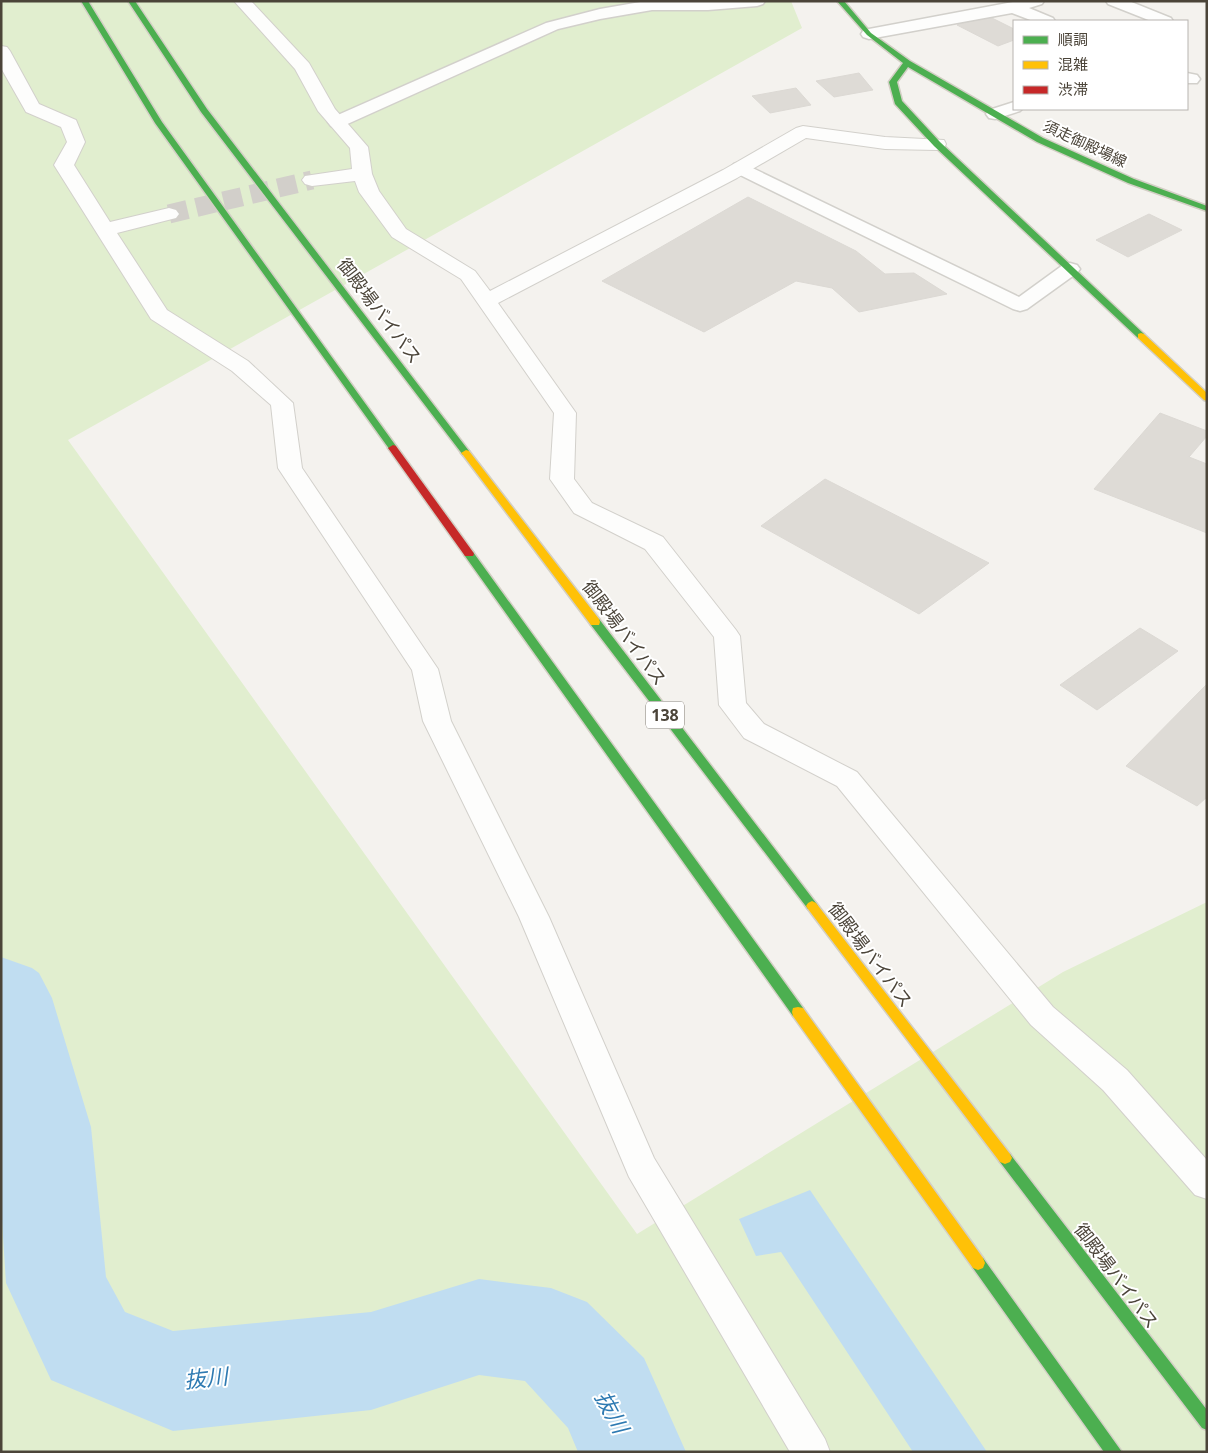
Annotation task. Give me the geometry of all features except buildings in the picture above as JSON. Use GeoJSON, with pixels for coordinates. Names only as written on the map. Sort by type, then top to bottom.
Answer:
{"type":"FeatureCollection","features":[{"type":"Feature","properties":{"kind":"main road"},"geometry":{"type":"LineString","coordinates":[[84,1],[159,123],[1114,1452]]}},
{"type":"Feature","properties":{"kind":"main road","name":"御殿場バイパス"},"geometry":{"type":"LineString","coordinates":[[131,1],[204,110],[1207,1423]]}},
{"type":"Feature","properties":{"kind":"main road","name":"須走御殿場線"},"geometry":{"type":"LineString","coordinates":[[840,1],[869,34],[907,63],[1040,140],[1131,181],[1207,209]]}},
{"type":"Feature","properties":{"kind":"main road"},"geometry":{"type":"LineString","coordinates":[[907,63],[893,82],[898,102],[937,144],[1207,398]]}},
{"type":"Feature","properties":{"kind":"street"},"geometry":{"type":"LineString","coordinates":[[242,1],[303,67],[327,111],[359,147],[362,174],[369,192],[399,232],[468,275],[564,414],[562,479],[583,508],[654,543],[728,636],[733,705],[754,731],[847,780],[1042,1016],[1115,1080],[1207,1184]]}},
{"type":"Feature","properties":{"kind":"street"},"geometry":{"type":"LineString","coordinates":[[1,51],[32,108],[69,124],[76,142],[64,165],[107,229],[159,314],[240,366],[282,403],[290,468],[425,669],[437,721],[534,917],[641,1166],[811,1452]]}},
{"type":"Feature","properties":{"kind":"street"},"geometry":{"type":"LineString","coordinates":[[486,301],[740,168],[803,132],[885,143],[937,144]]}},
{"type":"Feature","properties":{"kind":"street"},"geometry":{"type":"LineString","coordinates":[[312,180],[362,174]]}},
{"type":"Feature","properties":{"kind":"street"},"geometry":{"type":"LineString","coordinates":[[107,229],[168,214]]}},
{"type":"Feature","properties":{"kind":"lane"},"geometry":{"type":"LineString","coordinates":[[337,122],[552,26],[600,14],[652,5],[708,5],[757,1]]}},
{"type":"Feature","properties":{"kind":"lane"},"geometry":{"type":"LineString","coordinates":[[869,34],[1014,8],[1036,1]]}},
{"type":"Feature","properties":{"kind":"lane"},"geometry":{"type":"LineString","coordinates":[[1114,1],[1162,20]]}},
{"type":"Feature","properties":{"kind":"lane"},"geometry":{"type":"LineString","coordinates":[[1014,8],[1044,20]]}},
{"type":"Feature","properties":{"kind":"lane"},"geometry":{"type":"LineString","coordinates":[[995,114],[1013,107]]}},
{"type":"Feature","properties":{"kind":"lane"},"geometry":{"type":"LineString","coordinates":[[740,168],[1020,305],[1070,270]]}},
{"type":"Feature","properties":{"kind":"green space"},"geometry":{"type":"Polygon","coordinates":[[[1,1],[791,1],[802,28],[68,440],[637,1234],[1063,972],[1207,902],[1207,1452],[1,1452],[1,1]]]}},
{"type":"Feature","properties":{"kind":"water"},"geometry":{"type":"Polygon","coordinates":[[[810,1190],[987,1452],[913,1452],[781,1252],[756,1256],[739,1219],[810,1190]]]}},
{"type":"Feature","properties":{"kind":"waterway","name":"抜川"},"geometry":{"type":"LineString","coordinates":[[1,993],[8,998],[44,1127],[56,1283],[88,1346],[173,1381],[371,1361],[479,1327],[551,1336],[607,1394],[632,1452]]}},
{"type":"Feature","properties":{"kind":"tunnel"},"geometry":{"type":"LineString","coordinates":[[169,214],[312,180]]}},
{"type":"Feature","properties":{"kind":"traffic: fast"},"geometry":{"type":"LineString","coordinates":[[84,1],[159,123],[393,448]]}},
{"type":"Feature","properties":{"kind":"traffic: fast"},"geometry":{"type":"LineString","coordinates":[[131,1],[204,110],[466,453]]}},
{"type":"Feature","properties":{"kind":"traffic: fast"},"geometry":{"type":"LineString","coordinates":[[840,1],[869,34],[907,63],[1040,140],[1131,181],[1207,209]]}},
{"type":"Feature","properties":{"kind":"traffic: fast"},"geometry":{"type":"LineString","coordinates":[[907,63],[893,82],[898,102],[937,144],[1141,336]]}},
{"type":"Feature","properties":{"kind":"traffic: fast"},"geometry":{"type":"LineString","coordinates":[[469,554],[798,1012]]}},
{"type":"Feature","properties":{"kind":"traffic: fast"},"geometry":{"type":"LineString","coordinates":[[595,622],[812,906]]}},
{"type":"Feature","properties":{"kind":"traffic: fast"},"geometry":{"type":"LineString","coordinates":[[1005,1158],[1207,1423]]}},
{"type":"Feature","properties":{"kind":"traffic: fast"},"geometry":{"type":"LineString","coordinates":[[978,1263],[1114,1452]]}},
{"type":"Feature","properties":{"kind":"traffic: slow"},"geometry":{"type":"LineString","coordinates":[[1141,336],[1207,398]]}},
{"type":"Feature","properties":{"kind":"traffic: slow"},"geometry":{"type":"LineString","coordinates":[[466,453],[595,622]]}},
{"type":"Feature","properties":{"kind":"traffic: slow"},"geometry":{"type":"LineString","coordinates":[[812,906],[1005,1158]]}},
{"type":"Feature","properties":{"kind":"traffic: slow"},"geometry":{"type":"LineString","coordinates":[[798,1012],[978,1263]]}},
{"type":"Feature","properties":{"kind":"traffic: jam"},"geometry":{"type":"LineString","coordinates":[[393,448],[469,554]]}}]}
